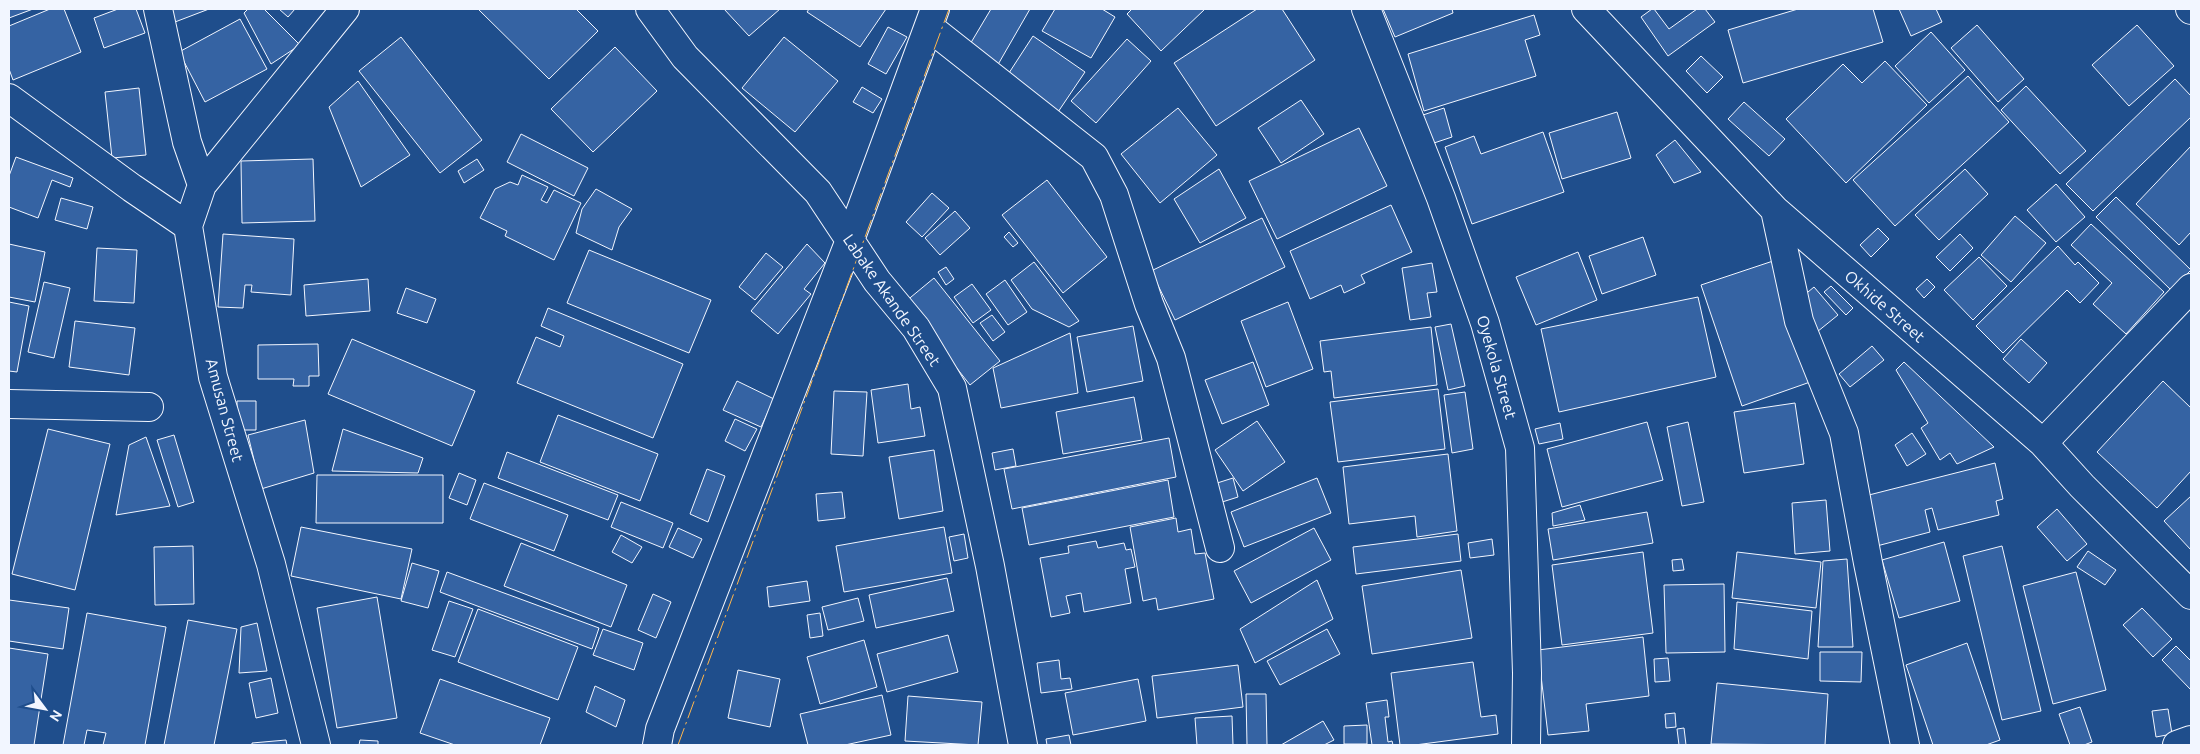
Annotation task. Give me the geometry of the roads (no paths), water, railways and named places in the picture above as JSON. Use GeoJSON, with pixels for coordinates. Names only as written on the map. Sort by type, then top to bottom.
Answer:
{"type":"FeatureCollection","features":[{"type":"Feature","properties":{"kind":"street"},"geometry":{"type":"LineString","coordinates":[[158,9],[187,142],[202,185]]}},
{"type":"Feature","properties":{"kind":"street"},"geometry":{"type":"LineString","coordinates":[[9,98],[132,188],[188,226],[202,185],[345,9]]}},
{"type":"Feature","properties":{"kind":"street","name":"Labake Akande Street"},"geometry":{"type":"LineString","coordinates":[[650,9],[685,57],[818,192],[877,281],[916,328],[952,388],[990,566],[1022,745]]}},
{"type":"Feature","properties":{"kind":"street","name":"Oyekola Street"},"geometry":{"type":"LineString","coordinates":[[1366,9],[1441,198],[1485,324],[1520,448],[1527,673],[1526,745]]}},
{"type":"Feature","properties":{"kind":"street","name":"Okhide Street"},"geometry":{"type":"LineString","coordinates":[[1586,9],[1775,210],[2043,443],[2082,486],[2191,595]]}},
{"type":"Feature","properties":{"kind":"street"},"geometry":{"type":"LineString","coordinates":[[657,745],[660,729],[850,240],[932,18],[1094,158],[1114,195],[1149,304],[1170,358],[1220,548]]}},
{"type":"Feature","properties":{"kind":"street"},"geometry":{"type":"LineString","coordinates":[[1775,210],[1799,321],[1844,433],[1905,745]]}},
{"type":"Feature","properties":{"kind":"street","name":"Amusan Street"},"geometry":{"type":"LineString","coordinates":[[188,226],[213,377],[271,564],[316,745]]}},
{"type":"Feature","properties":{"kind":"street"},"geometry":{"type":"LineString","coordinates":[[2043,443],[2191,288]]}},
{"type":"Feature","properties":{"kind":"street"},"geometry":{"type":"LineString","coordinates":[[9,404],[149,407]]}},
{"type":"Feature","properties":{"kind":"street"},"geometry":{"type":"LineString","coordinates":[[2177,745],[2191,740]]}}]}
